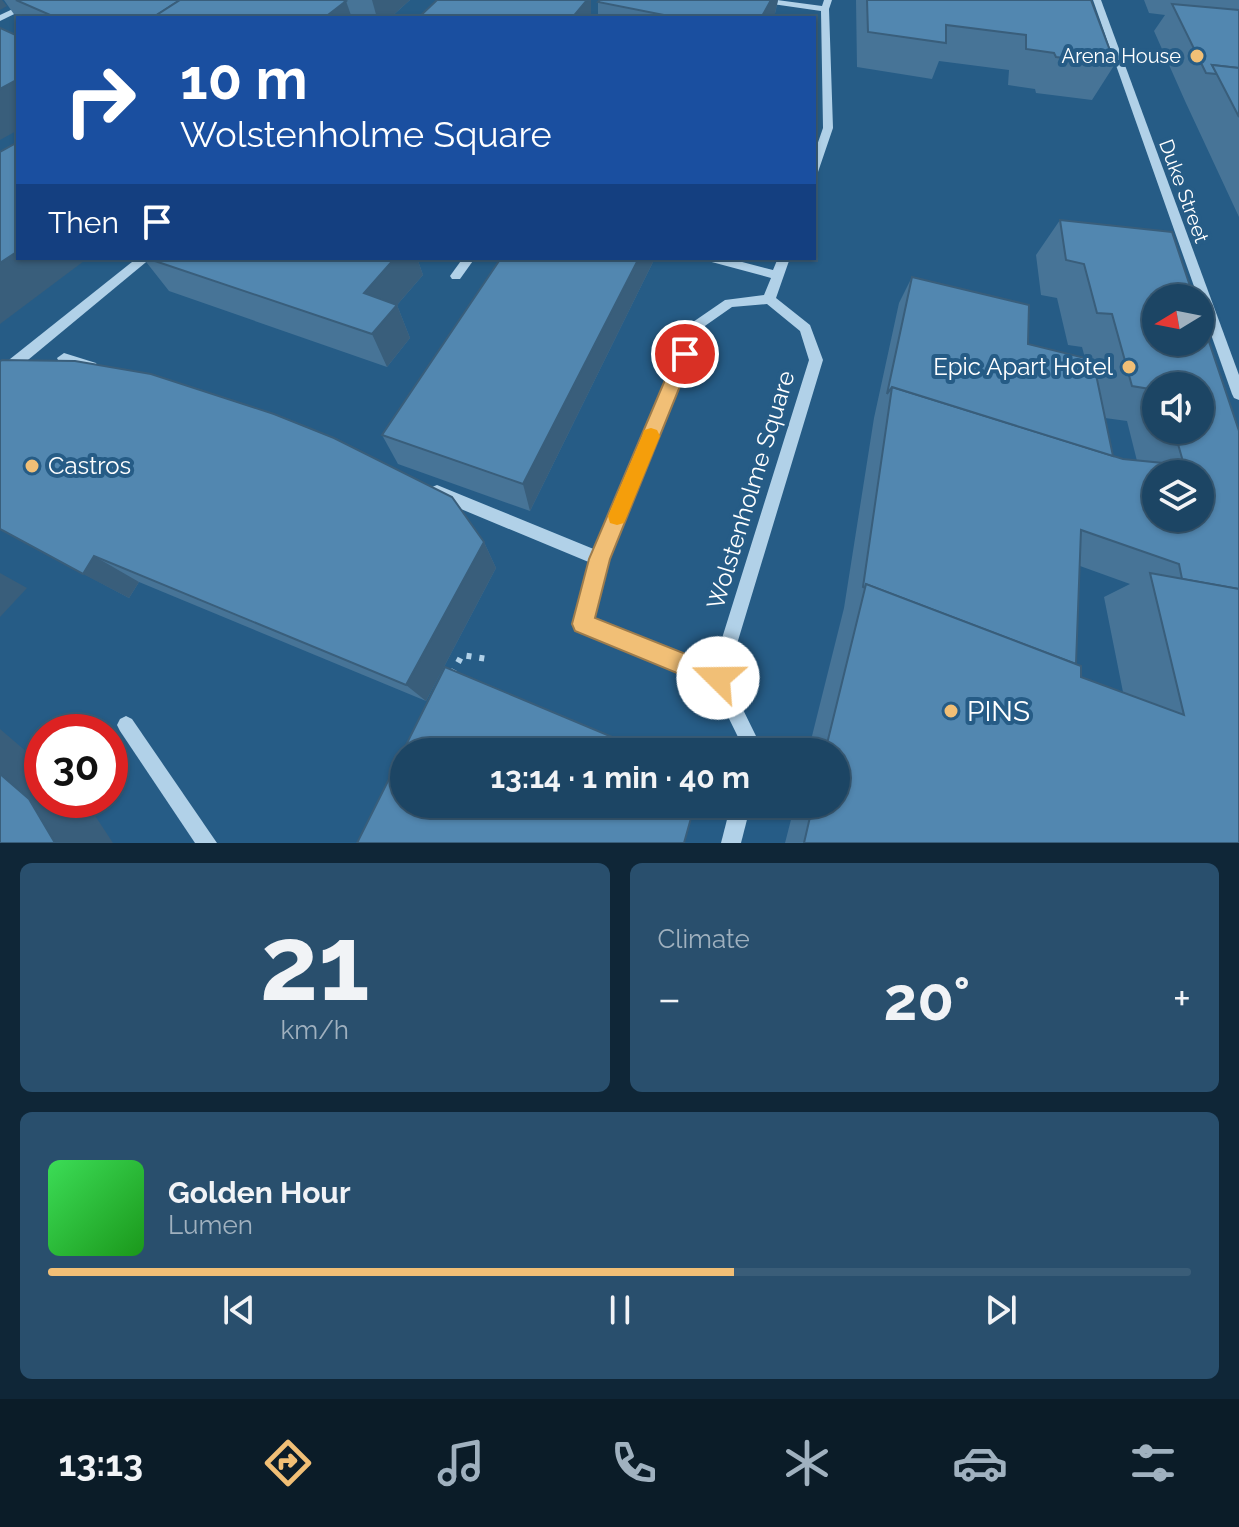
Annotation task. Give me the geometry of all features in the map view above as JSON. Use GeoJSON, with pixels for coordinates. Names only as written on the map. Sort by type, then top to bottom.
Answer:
{"type":"FeatureCollection","features":[{"type":"Feature","properties":{"kind":"street"},"geometry":{"type":"LineString","coordinates":[[0,18],[39,0]]}},
{"type":"Feature","properties":{"kind":"street"},"geometry":{"type":"LineString","coordinates":[[758,0],[826,5],[828,128],[816,164]]}},
{"type":"Feature","properties":{"kind":"street","name":"Duke Street"},"geometry":{"type":"LineString","coordinates":[[1097,0],[1239,394]]}},
{"type":"Feature","properties":{"kind":"street"},"geometry":{"type":"LineString","coordinates":[[816,88],[827,91]]}},
{"type":"Feature","properties":{"kind":"street"},"geometry":{"type":"LineString","coordinates":[[0,375],[143,260]]}},
{"type":"Feature","properties":{"kind":"street"},"geometry":{"type":"LineString","coordinates":[[456,276],[468,260]]}},
{"type":"Feature","properties":{"kind":"street"},"geometry":{"type":"LineString","coordinates":[[719,260],[778,276]]}},
{"type":"Feature","properties":{"kind":"street"},"geometry":{"type":"LineString","coordinates":[[747,738],[718,678],[582,624],[600,559],[697,325],[729,303],[769,299],[783,260]]}},
{"type":"Feature","properties":{"kind":"street","name":"Wolstenholme Square"},"geometry":{"type":"LineString","coordinates":[[718,678],[816,360],[805,328],[769,299]]}},
{"type":"Feature","properties":{"kind":"street"},"geometry":{"type":"LineString","coordinates":[[64,358],[108,373]]}},
{"type":"Feature","properties":{"kind":"street"},"geometry":{"type":"LineString","coordinates":[[423,486],[600,559]]}},
{"type":"Feature","properties":{"kind":"street"},"geometry":{"type":"LineString","coordinates":[[128,728],[207,843]]}},
{"type":"Feature","properties":{"kind":"street"},"geometry":{"type":"LineString","coordinates":[[731,843],[737,818]]}},
{"type":"Feature","properties":{"kind":"path"},"geometry":{"type":"LineString","coordinates":[[447,683],[462,655],[487,659]]}},
{"type":"Feature","properties":{"kind":"building"},"geometry":{"type":"Polygon","coordinates":[[[16,0],[180,0],[155,16],[52,16],[16,0]]]}},
{"type":"Feature","properties":{"kind":"building"},"geometry":{"type":"Polygon","coordinates":[[[180,0],[346,1],[327,16],[155,16],[180,0]]]}},
{"type":"Feature","properties":{"kind":"building"},"geometry":{"type":"Polygon","coordinates":[[[437,0],[587,0],[574,16],[420,16],[437,0]]]}},
{"type":"Feature","properties":{"kind":"building"},"geometry":{"type":"Polygon","coordinates":[[[771,0],[762,16],[669,16],[598,2],[771,0]]]}},
{"type":"Feature","properties":{"kind":"building"},"geometry":{"type":"Polygon","coordinates":[[[867,0],[1091,0],[1115,64],[1056,57],[1054,53],[1026,49],[1026,35],[946,25],[946,43],[868,32],[867,0]]]}},
{"type":"Feature","properties":{"kind":"building"},"geometry":{"type":"Polygon","coordinates":[[[1172,4],[1239,10],[1239,68],[1212,65],[1217,74],[1206,73],[1172,4]]]}},
{"type":"Feature","properties":{"kind":"building"},"geometry":{"type":"Polygon","coordinates":[[[0,28],[16,35],[16,80],[0,89],[0,28]]]}},
{"type":"Feature","properties":{"kind":"building"},"geometry":{"type":"Polygon","coordinates":[[[1212,65],[1239,68],[1239,117],[1212,65]]]}},
{"type":"Feature","properties":{"kind":"building"},"geometry":{"type":"Polygon","coordinates":[[[16,143],[16,252],[0,263],[0,152],[16,143]]]}},
{"type":"Feature","properties":{"kind":"building"},"geometry":{"type":"Polygon","coordinates":[[[1060,220],[1172,232],[1189,284],[1142,284],[1142,356],[1214,356],[1239,431],[1239,589],[1182,579],[1179,564],[1081,530],[1076,664],[866,584],[863,587],[892,387],[1123,459],[1142,461],[1142,532],[1214,532],[1214,460],[1183,460],[1178,444],[1214,444],[1214,372],[1142,372],[1142,388],[1132,386],[1112,314],[1097,313],[1084,264],[1066,260],[1060,220]]]}},
{"type":"Feature","properties":{"kind":"building"},"geometry":{"type":"Polygon","coordinates":[[[152,260],[393,260],[364,293],[397,305],[372,334],[152,260]]]}},
{"type":"Feature","properties":{"kind":"building"},"geometry":{"type":"Polygon","coordinates":[[[500,260],[638,260],[523,484],[382,435],[500,260]]]}},
{"type":"Feature","properties":{"kind":"building"},"geometry":{"type":"Polygon","coordinates":[[[912,277],[1029,305],[1028,344],[1093,360],[1113,456],[892,387],[887,394],[912,277]]]}},
{"type":"Feature","properties":{"kind":"building"},"geometry":{"type":"Polygon","coordinates":[[[2,360],[75,361],[151,374],[274,414],[334,438],[452,497],[484,542],[406,685],[94,556],[83,574],[0,529],[2,360]]]}},
{"type":"Feature","properties":{"kind":"building","name":"PINS"},"geometry":{"type":"Polygon","coordinates":[[[1150,573],[1239,589],[1239,843],[804,843],[810,818],[850,818],[850,738],[828,738],[866,584],[1081,666],[1081,677],[1184,715],[1150,573]]]}},
{"type":"Feature","properties":{"kind":"building"},"geometry":{"type":"Polygon","coordinates":[[[445,667],[615,738],[410,738],[445,667]]]}},
{"type":"Feature","properties":{"kind":"building"},"geometry":{"type":"Polygon","coordinates":[[[0,774],[24,795],[24,818],[40,818],[55,843],[0,843],[0,774]]]}},
{"type":"Feature","properties":{"kind":"building"},"geometry":{"type":"Polygon","coordinates":[[[390,777],[390,818],[691,818],[684,843],[357,843],[390,777]]]}},
{"type":"Feature","properties":{"kind":"slow traffic"},"geometry":{"type":"LineString","coordinates":[[617,516],[651,436]]}},
{"type":"Feature","properties":{"kind":"place","name":"Arena House"},"geometry":{"type":"Point","coordinates":[1197,56]}},
{"type":"Feature","properties":{"kind":"place","name":"Epic Apart Hotel"},"geometry":{"type":"Point","coordinates":[1129,367]}},
{"type":"Feature","properties":{"kind":"place","name":"Castros"},"geometry":{"type":"Point","coordinates":[32,466]}},
{"type":"Feature","properties":{"kind":"place","name":"PINS"},"geometry":{"type":"Point","coordinates":[951,711]}},
{"type":"Feature","properties":{"kind":"route"},"geometry":{"type":"LineString","coordinates":[[685,354],[600,559],[582,624],[718,678]]}}]}
